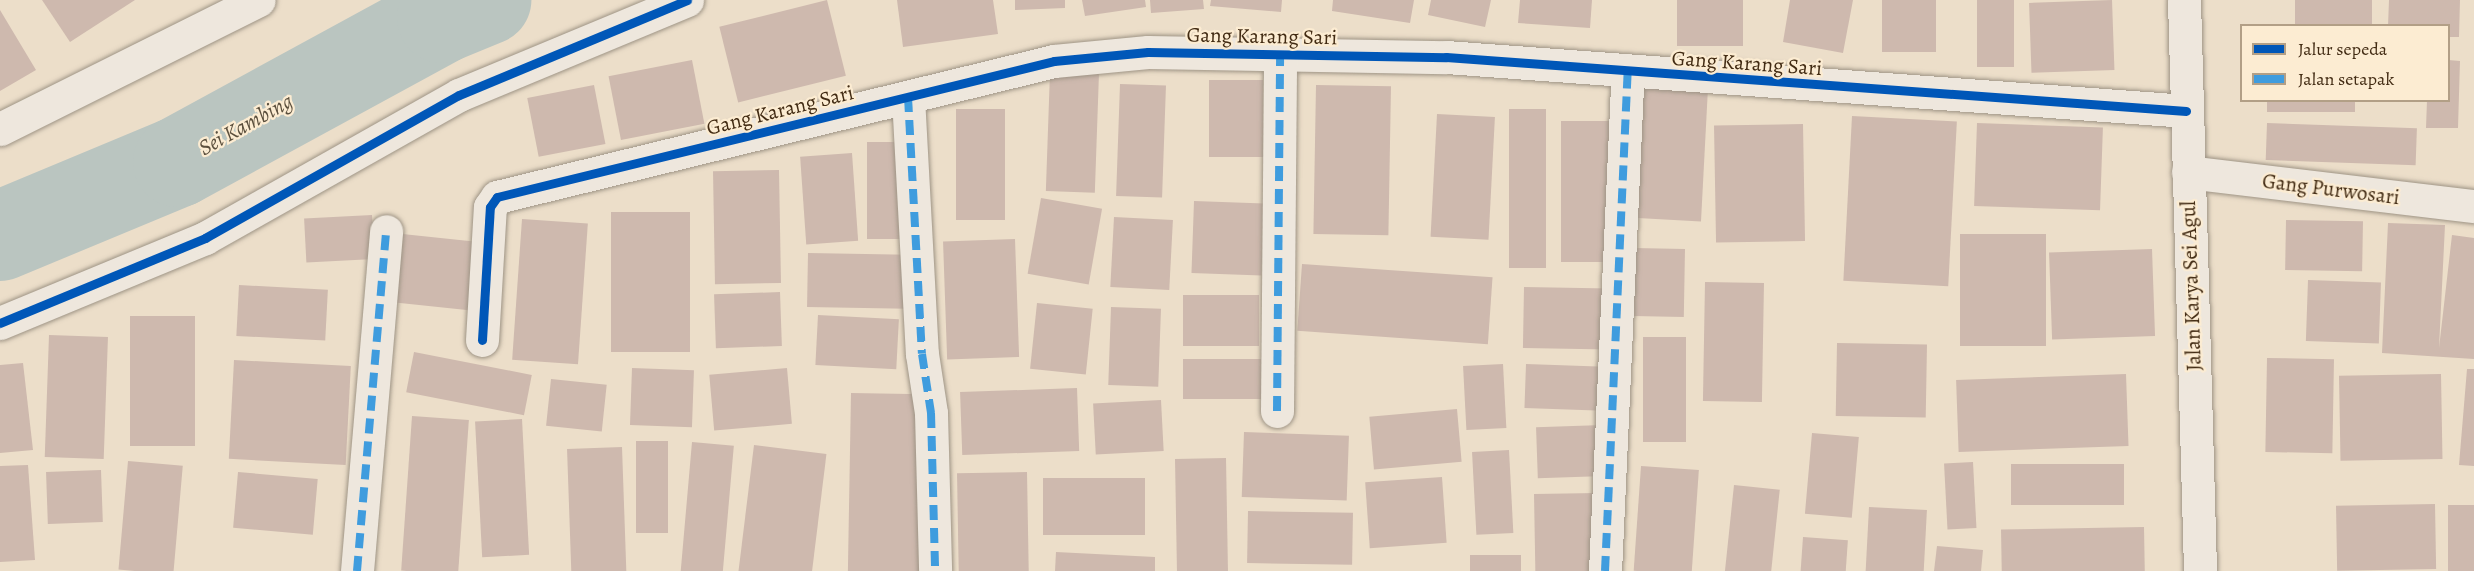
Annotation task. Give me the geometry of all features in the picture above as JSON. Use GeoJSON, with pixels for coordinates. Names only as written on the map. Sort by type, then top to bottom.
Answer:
{"type":"FeatureCollection","features":[{"type":"Feature","properties":{"kind":"street"},"geometry":{"type":"LineString","coordinates":[[0,129],[259,0]]}},
{"type":"Feature","properties":{"kind":"street"},"geometry":{"type":"LineString","coordinates":[[0,323],[204,238],[459,95],[687,0]]}},
{"type":"Feature","properties":{"kind":"street","name":"Jalan Karya Sei Agul"},"geometry":{"type":"LineString","coordinates":[[2184,0],[2200,571]]}},
{"type":"Feature","properties":{"kind":"street","name":"Gang Karang Sari"},"geometry":{"type":"LineString","coordinates":[[482,340],[490,207],[497,197],[1054,61],[1148,51],[1446,57],[1628,73],[2186,111]]}},
{"type":"Feature","properties":{"kind":"street"},"geometry":{"type":"LineString","coordinates":[[1277,411],[1280,54]]}},
{"type":"Feature","properties":{"kind":"street"},"geometry":{"type":"LineString","coordinates":[[1605,571],[1628,73]]}},
{"type":"Feature","properties":{"kind":"street"},"geometry":{"type":"LineString","coordinates":[[908,97],[922,354],[931,412],[935,571]]}},
{"type":"Feature","properties":{"kind":"street","name":"Gang Purwosari"},"geometry":{"type":"LineString","coordinates":[[2188,172],[2474,206]]}},
{"type":"Feature","properties":{"kind":"street"},"geometry":{"type":"LineString","coordinates":[[357,571],[386,231]]}},
{"type":"Feature","properties":{"kind":"building"},"geometry":{"type":"Polygon","coordinates":[[[42,0],[135,0],[70,42],[42,0]]]}},
{"type":"Feature","properties":{"kind":"building"},"geometry":{"type":"Polygon","coordinates":[[[827,0],[846,76],[738,103],[719,27],[827,0]]]}},
{"type":"Feature","properties":{"kind":"building"},"geometry":{"type":"Polygon","coordinates":[[[897,0],[993,0],[998,34],[903,47],[897,0]]]}},
{"type":"Feature","properties":{"kind":"building"},"geometry":{"type":"Polygon","coordinates":[[[1015,0],[1065,0],[1065,8],[1015,10],[1015,0]]]}},
{"type":"Feature","properties":{"kind":"building"},"geometry":{"type":"Polygon","coordinates":[[[1082,0],[1145,0],[1146,7],[1085,16],[1082,0]]]}},
{"type":"Feature","properties":{"kind":"building"},"geometry":{"type":"Polygon","coordinates":[[[1150,0],[1203,0],[1204,9],[1151,13],[1150,0]]]}},
{"type":"Feature","properties":{"kind":"building"},"geometry":{"type":"Polygon","coordinates":[[[1211,0],[1282,0],[1281,12],[1210,6],[1211,0]]]}},
{"type":"Feature","properties":{"kind":"building"},"geometry":{"type":"Polygon","coordinates":[[[1333,0],[1414,0],[1410,23],[1332,11],[1333,0]]]}},
{"type":"Feature","properties":{"kind":"building"},"geometry":{"type":"Polygon","coordinates":[[[1431,0],[1491,0],[1485,27],[1428,15],[1431,0]]]}},
{"type":"Feature","properties":{"kind":"building"},"geometry":{"type":"Polygon","coordinates":[[[1520,0],[1592,0],[1590,28],[1518,23],[1520,0]]]}},
{"type":"Feature","properties":{"kind":"building"},"geometry":{"type":"Polygon","coordinates":[[[1677,0],[1743,0],[1743,46],[1677,46],[1677,0]]]}},
{"type":"Feature","properties":{"kind":"building"},"geometry":{"type":"Polygon","coordinates":[[[1790,0],[1853,0],[1843,53],[1783,42],[1790,0]]]}},
{"type":"Feature","properties":{"kind":"building"},"geometry":{"type":"Polygon","coordinates":[[[1882,0],[1936,0],[1936,52],[1882,52],[1882,0]]]}},
{"type":"Feature","properties":{"kind":"building"},"geometry":{"type":"Polygon","coordinates":[[[1977,0],[2014,0],[2014,67],[1977,67],[1977,0]]]}},
{"type":"Feature","properties":{"kind":"building"},"geometry":{"type":"Polygon","coordinates":[[[2112,0],[2114,70],[2031,73],[2029,3],[2112,0]]]}},
{"type":"Feature","properties":{"kind":"building"},"geometry":{"type":"Polygon","coordinates":[[[2295,0],[2372,0],[2372,24],[2295,24],[2295,0]]]}},
{"type":"Feature","properties":{"kind":"building"},"geometry":{"type":"Polygon","coordinates":[[[2389,0],[2460,0],[2459,37],[2450,37],[2450,24],[2388,24],[2389,0]]]}},
{"type":"Feature","properties":{"kind":"building"},"geometry":{"type":"Polygon","coordinates":[[[0,10],[36,70],[0,91],[0,10]]]}},
{"type":"Feature","properties":{"kind":"building"},"geometry":{"type":"Polygon","coordinates":[[[692,60],[704,124],[621,140],[609,76],[692,60]]]}},
{"type":"Feature","properties":{"kind":"building"},"geometry":{"type":"Polygon","coordinates":[[[2450,60],[2460,61],[2458,128],[2426,128],[2427,102],[2450,102],[2450,60]]]}},
{"type":"Feature","properties":{"kind":"building"},"geometry":{"type":"Polygon","coordinates":[[[1050,72],[1099,74],[1095,193],[1046,191],[1050,72]]]}},
{"type":"Feature","properties":{"kind":"building"},"geometry":{"type":"Polygon","coordinates":[[[1209,80],[1263,80],[1263,157],[1209,157],[1209,80]]]}},
{"type":"Feature","properties":{"kind":"building"},"geometry":{"type":"Polygon","coordinates":[[[1120,84],[1166,86],[1162,198],[1116,196],[1120,84]]]}},
{"type":"Feature","properties":{"kind":"building"},"geometry":{"type":"Polygon","coordinates":[[[594,85],[605,144],[539,157],[527,98],[594,85]]]}},
{"type":"Feature","properties":{"kind":"building"},"geometry":{"type":"Polygon","coordinates":[[[1316,85],[1391,86],[1388,235],[1313,234],[1316,85]]]}},
{"type":"Feature","properties":{"kind":"building"},"geometry":{"type":"Polygon","coordinates":[[[1640,86],[1708,90],[1701,221],[1633,218],[1640,86]]]}},
{"type":"Feature","properties":{"kind":"building"},"geometry":{"type":"Polygon","coordinates":[[[2267,102],[2355,102],[2355,112],[2267,112],[2267,102]]]}},
{"type":"Feature","properties":{"kind":"building"},"geometry":{"type":"Polygon","coordinates":[[[956,109],[1005,109],[1005,220],[956,220],[956,109]]]}},
{"type":"Feature","properties":{"kind":"building"},"geometry":{"type":"Polygon","coordinates":[[[1509,109],[1546,109],[1546,268],[1509,268],[1509,109]]]}},
{"type":"Feature","properties":{"kind":"building"},"geometry":{"type":"Polygon","coordinates":[[[1437,114],[1495,117],[1488,240],[1431,237],[1437,114]]]}},
{"type":"Feature","properties":{"kind":"building"},"geometry":{"type":"Polygon","coordinates":[[[1852,116],[1957,121],[1948,286],[1843,281],[1852,116]]]}},
{"type":"Feature","properties":{"kind":"building"},"geometry":{"type":"Polygon","coordinates":[[[1561,121],[1615,121],[1615,262],[1561,262],[1561,121]]]}},
{"type":"Feature","properties":{"kind":"building"},"geometry":{"type":"Polygon","coordinates":[[[1977,123],[2103,127],[2100,210],[1974,206],[1977,123]]]}},
{"type":"Feature","properties":{"kind":"building"},"geometry":{"type":"Polygon","coordinates":[[[2267,123],[2417,128],[2416,165],[2266,160],[2267,123]]]}},
{"type":"Feature","properties":{"kind":"building"},"geometry":{"type":"Polygon","coordinates":[[[1803,124],[1805,241],[1716,243],[1714,126],[1803,124]]]}},
{"type":"Feature","properties":{"kind":"building"},"geometry":{"type":"Polygon","coordinates":[[[867,142],[901,142],[901,239],[867,239],[867,142]]]}},
{"type":"Feature","properties":{"kind":"building"},"geometry":{"type":"Polygon","coordinates":[[[852,153],[858,241],[806,244],[800,157],[852,153]]]}},
{"type":"Feature","properties":{"kind":"building"},"geometry":{"type":"Polygon","coordinates":[[[779,170],[781,283],[715,284],[713,171],[779,170]]]}},
{"type":"Feature","properties":{"kind":"building"},"geometry":{"type":"Polygon","coordinates":[[[1041,198],[1102,209],[1089,285],[1028,274],[1041,198]]]}},
{"type":"Feature","properties":{"kind":"building"},"geometry":{"type":"Polygon","coordinates":[[[1194,201],[1264,203],[1261,275],[1191,273],[1194,201]]]}},
{"type":"Feature","properties":{"kind":"building"},"geometry":{"type":"Polygon","coordinates":[[[611,212],[690,212],[690,352],[611,352],[611,212]]]}},
{"type":"Feature","properties":{"kind":"building"},"geometry":{"type":"Polygon","coordinates":[[[372,215],[374,259],[306,262],[304,219],[372,215]]]}},
{"type":"Feature","properties":{"kind":"building"},"geometry":{"type":"Polygon","coordinates":[[[1114,217],[1173,220],[1169,290],[1110,287],[1114,217]]]}},
{"type":"Feature","properties":{"kind":"building"},"geometry":{"type":"Polygon","coordinates":[[[522,219],[588,224],[578,364],[512,360],[522,219]]]}},
{"type":"Feature","properties":{"kind":"building"},"geometry":{"type":"Polygon","coordinates":[[[2286,220],[2363,221],[2362,271],[2285,270],[2286,220]]]}},
{"type":"Feature","properties":{"kind":"building"},"geometry":{"type":"Polygon","coordinates":[[[2388,223],[2445,225],[2439,348],[2452,235],[2474,238],[2474,359],[2382,353],[2388,223]]]}},
{"type":"Feature","properties":{"kind":"building"},"geometry":{"type":"Polygon","coordinates":[[[393,233],[479,242],[471,311],[386,302],[393,233]]]}},
{"type":"Feature","properties":{"kind":"building"},"geometry":{"type":"Polygon","coordinates":[[[1960,234],[2046,234],[2046,346],[1960,346],[1960,234]]]}},
{"type":"Feature","properties":{"kind":"building"},"geometry":{"type":"Polygon","coordinates":[[[1015,239],[1019,357],[947,359],[943,242],[1015,239]]]}},
{"type":"Feature","properties":{"kind":"building"},"geometry":{"type":"Polygon","coordinates":[[[1634,248],[1685,249],[1684,317],[1633,316],[1634,248]]]}},
{"type":"Feature","properties":{"kind":"building"},"geometry":{"type":"Polygon","coordinates":[[[2152,249],[2155,336],[2052,340],[2049,253],[2152,249]]]}},
{"type":"Feature","properties":{"kind":"building"},"geometry":{"type":"Polygon","coordinates":[[[808,253],[908,255],[907,309],[807,307],[808,253]]]}},
{"type":"Feature","properties":{"kind":"building"},"geometry":{"type":"Polygon","coordinates":[[[1302,264],[1493,277],[1488,344],[1297,331],[1302,264]]]}},
{"type":"Feature","properties":{"kind":"building"},"geometry":{"type":"Polygon","coordinates":[[[2308,280],[2381,283],[2379,344],[2306,341],[2308,280]]]}},
{"type":"Feature","properties":{"kind":"building"},"geometry":{"type":"Polygon","coordinates":[[[1705,282],[1764,283],[1762,402],[1703,401],[1705,282]]]}},
{"type":"Feature","properties":{"kind":"building"},"geometry":{"type":"Polygon","coordinates":[[[239,285],[328,290],[325,341],[236,336],[239,285]]]}},
{"type":"Feature","properties":{"kind":"building"},"geometry":{"type":"Polygon","coordinates":[[[1524,287],[1610,289],[1609,349],[1523,348],[1524,287]]]}},
{"type":"Feature","properties":{"kind":"building"},"geometry":{"type":"Polygon","coordinates":[[[780,292],[782,346],[716,348],[714,294],[780,292]]]}},
{"type":"Feature","properties":{"kind":"building"},"geometry":{"type":"Polygon","coordinates":[[[1183,295],[1259,295],[1259,346],[1183,346],[1183,295]]]}},
{"type":"Feature","properties":{"kind":"building"},"geometry":{"type":"Polygon","coordinates":[[[1037,303],[1093,309],[1086,374],[1030,369],[1037,303]]]}},
{"type":"Feature","properties":{"kind":"building"},"geometry":{"type":"Polygon","coordinates":[[[1111,307],[1161,309],[1158,387],[1108,385],[1111,307]]]}},
{"type":"Feature","properties":{"kind":"building"},"geometry":{"type":"Polygon","coordinates":[[[818,315],[899,319],[896,369],[815,365],[818,315]]]}},
{"type":"Feature","properties":{"kind":"building"},"geometry":{"type":"Polygon","coordinates":[[[130,316],[195,316],[195,446],[130,446],[130,316]]]}},
{"type":"Feature","properties":{"kind":"building"},"geometry":{"type":"Polygon","coordinates":[[[49,335],[108,337],[104,459],[45,457],[49,335]]]}},
{"type":"Feature","properties":{"kind":"building"},"geometry":{"type":"Polygon","coordinates":[[[1643,337],[1686,337],[1686,442],[1643,442],[1643,337]]]}},
{"type":"Feature","properties":{"kind":"building"},"geometry":{"type":"Polygon","coordinates":[[[1837,343],[1927,345],[1926,418],[1836,416],[1837,343]]]}},
{"type":"Feature","properties":{"kind":"building"},"geometry":{"type":"Polygon","coordinates":[[[414,352],[532,375],[524,415],[406,392],[414,352]]]}},
{"type":"Feature","properties":{"kind":"building"},"geometry":{"type":"Polygon","coordinates":[[[2267,358],[2334,359],[2332,453],[2265,452],[2267,358]]]}},
{"type":"Feature","properties":{"kind":"building"},"geometry":{"type":"Polygon","coordinates":[[[1183,359],[1261,359],[1261,399],[1183,399],[1183,359]]]}},
{"type":"Feature","properties":{"kind":"building"},"geometry":{"type":"Polygon","coordinates":[[[234,360],[351,366],[346,465],[229,459],[234,360]]]}},
{"type":"Feature","properties":{"kind":"building"},"geometry":{"type":"Polygon","coordinates":[[[23,363],[33,450],[0,453],[0,365],[23,363]]]}},
{"type":"Feature","properties":{"kind":"building"},"geometry":{"type":"Polygon","coordinates":[[[1503,364],[1506,428],[1466,430],[1463,366],[1503,364]]]}},
{"type":"Feature","properties":{"kind":"building"},"geometry":{"type":"Polygon","coordinates":[[[1526,364],[1612,367],[1610,411],[1524,408],[1526,364]]]}},
{"type":"Feature","properties":{"kind":"building"},"geometry":{"type":"Polygon","coordinates":[[[632,368],[694,370],[692,427],[630,425],[632,368]]]}},
{"type":"Feature","properties":{"kind":"building"},"geometry":{"type":"Polygon","coordinates":[[[787,368],[792,424],[714,431],[709,375],[787,368]]]}},
{"type":"Feature","properties":{"kind":"building"},"geometry":{"type":"Polygon","coordinates":[[[2467,369],[2474,369],[2474,466],[2459,465],[2467,369]]]}},
{"type":"Feature","properties":{"kind":"building"},"geometry":{"type":"Polygon","coordinates":[[[2126,374],[2129,446],[1959,452],[1956,380],[2126,374]]]}},
{"type":"Feature","properties":{"kind":"building"},"geometry":{"type":"Polygon","coordinates":[[[2441,374],[2442,459],[2340,461],[2339,376],[2441,374]]]}},
{"type":"Feature","properties":{"kind":"building"},"geometry":{"type":"Polygon","coordinates":[[[551,379],[607,385],[602,432],[546,426],[551,379]]]}},
{"type":"Feature","properties":{"kind":"building"},"geometry":{"type":"Polygon","coordinates":[[[1077,388],[1079,451],[962,455],[960,392],[1077,388]]]}},
{"type":"Feature","properties":{"kind":"building"},"geometry":{"type":"Polygon","coordinates":[[[851,393],[925,394],[922,571],[848,571],[851,393]]]}},
{"type":"Feature","properties":{"kind":"building"},"geometry":{"type":"Polygon","coordinates":[[[1161,400],[1164,451],[1096,454],[1093,404],[1161,400]]]}},
{"type":"Feature","properties":{"kind":"building"},"geometry":{"type":"Polygon","coordinates":[[[1457,409],[1462,462],[1374,469],[1369,417],[1457,409]]]}},
{"type":"Feature","properties":{"kind":"building"},"geometry":{"type":"Polygon","coordinates":[[[412,416],[469,420],[458,571],[401,571],[412,416]]]}},
{"type":"Feature","properties":{"kind":"building"},"geometry":{"type":"Polygon","coordinates":[[[522,419],[529,555],[482,557],[475,421],[522,419]]]}},
{"type":"Feature","properties":{"kind":"building"},"geometry":{"type":"Polygon","coordinates":[[[1603,425],[1605,476],[1538,478],[1536,427],[1603,425]]]}},
{"type":"Feature","properties":{"kind":"building"},"geometry":{"type":"Polygon","coordinates":[[[1244,432],[1349,436],[1347,501],[1242,497],[1244,432]]]}},
{"type":"Feature","properties":{"kind":"building"},"geometry":{"type":"Polygon","coordinates":[[[1812,433],[1859,437],[1852,518],[1805,514],[1812,433]]]}},
{"type":"Feature","properties":{"kind":"building"},"geometry":{"type":"Polygon","coordinates":[[[636,441],[668,441],[668,533],[636,533],[636,441]]]}},
{"type":"Feature","properties":{"kind":"building"},"geometry":{"type":"Polygon","coordinates":[[[692,442],[734,446],[723,571],[681,571],[692,442]]]}},
{"type":"Feature","properties":{"kind":"building"},"geometry":{"type":"Polygon","coordinates":[[[754,445],[826,454],[812,571],[739,571],[754,445]]]}},
{"type":"Feature","properties":{"kind":"building"},"geometry":{"type":"Polygon","coordinates":[[[622,447],[626,571],[571,571],[567,449],[622,447]]]}},
{"type":"Feature","properties":{"kind":"building"},"geometry":{"type":"Polygon","coordinates":[[[1509,450],[1513,533],[1476,535],[1472,452],[1509,450]]]}},
{"type":"Feature","properties":{"kind":"building"},"geometry":{"type":"Polygon","coordinates":[[[1226,458],[1228,571],[1177,571],[1175,459],[1226,458]]]}},
{"type":"Feature","properties":{"kind":"building"},"geometry":{"type":"Polygon","coordinates":[[[128,461],[183,466],[174,571],[119,570],[128,461]]]}},
{"type":"Feature","properties":{"kind":"building"},"geometry":{"type":"Polygon","coordinates":[[[1973,462],[1976,528],[1947,529],[1944,464],[1973,462]]]}},
{"type":"Feature","properties":{"kind":"building"},"geometry":{"type":"Polygon","coordinates":[[[2011,464],[2124,464],[2124,505],[2011,505],[2011,464]]]}},
{"type":"Feature","properties":{"kind":"building"},"geometry":{"type":"Polygon","coordinates":[[[28,465],[35,560],[0,562],[0,466],[28,465]]]}},
{"type":"Feature","properties":{"kind":"building"},"geometry":{"type":"Polygon","coordinates":[[[1641,466],[1699,470],[1692,571],[1634,571],[1641,466]]]}},
{"type":"Feature","properties":{"kind":"building"},"geometry":{"type":"Polygon","coordinates":[[[101,470],[103,522],[48,524],[46,472],[101,470]]]}},
{"type":"Feature","properties":{"kind":"building"},"geometry":{"type":"Polygon","coordinates":[[[238,472],[318,479],[313,535],[233,528],[238,472]]]}},
{"type":"Feature","properties":{"kind":"building"},"geometry":{"type":"Polygon","coordinates":[[[1027,472],[1029,571],[959,571],[957,473],[1027,472]]]}},
{"type":"Feature","properties":{"kind":"building"},"geometry":{"type":"Polygon","coordinates":[[[1442,477],[1447,543],[1370,548],[1365,482],[1442,477]]]}},
{"type":"Feature","properties":{"kind":"building"},"geometry":{"type":"Polygon","coordinates":[[[1043,478],[1145,478],[1145,535],[1043,535],[1043,478]]]}},
{"type":"Feature","properties":{"kind":"building"},"geometry":{"type":"Polygon","coordinates":[[[1734,485],[1780,490],[1771,571],[1725,571],[1734,485]]]}},
{"type":"Feature","properties":{"kind":"building"},"geometry":{"type":"Polygon","coordinates":[[[1597,493],[1598,571],[1535,571],[1534,494],[1597,493]]]}},
{"type":"Feature","properties":{"kind":"building"},"geometry":{"type":"Polygon","coordinates":[[[2435,504],[2436,569],[2337,571],[2336,506],[2435,504]]]}},
{"type":"Feature","properties":{"kind":"building"},"geometry":{"type":"Polygon","coordinates":[[[2448,505],[2474,505],[2474,571],[2448,571],[2448,505]]]}},
{"type":"Feature","properties":{"kind":"building"},"geometry":{"type":"Polygon","coordinates":[[[1869,507],[1927,510],[1924,571],[1866,571],[1869,507]]]}},
{"type":"Feature","properties":{"kind":"building"},"geometry":{"type":"Polygon","coordinates":[[[1248,511],[1353,513],[1352,565],[1247,563],[1248,511]]]}},
{"type":"Feature","properties":{"kind":"building"},"geometry":{"type":"Polygon","coordinates":[[[2144,527],[2145,571],[2002,571],[2001,529],[2144,527]]]}},
{"type":"Feature","properties":{"kind":"building"},"geometry":{"type":"Polygon","coordinates":[[[1803,537],[1848,540],[1846,571],[1801,571],[1803,537]]]}},
{"type":"Feature","properties":{"kind":"building"},"geometry":{"type":"Polygon","coordinates":[[[1937,546],[1983,550],[1981,571],[1934,571],[1937,546]]]}},
{"type":"Feature","properties":{"kind":"building"},"geometry":{"type":"Polygon","coordinates":[[[1056,552],[1155,557],[1155,571],[1055,571],[1056,552]]]}},
{"type":"Feature","properties":{"kind":"building"},"geometry":{"type":"Polygon","coordinates":[[[1470,555],[1521,555],[1521,571],[1470,571],[1470,555]]]}},
{"type":"Feature","properties":{"kind":"waterway","name":"Sei Kambing"},"geometry":{"type":"LineString","coordinates":[[0,236],[178,162],[442,18],[486,0]]}},
{"type":"Feature","properties":{"kind":"marked path"},"geometry":{"type":"LineString","coordinates":[[1277,411],[1280,54]]}},
{"type":"Feature","properties":{"kind":"marked path"},"geometry":{"type":"LineString","coordinates":[[1605,571],[1628,73]]}},
{"type":"Feature","properties":{"kind":"marked path"},"geometry":{"type":"LineString","coordinates":[[908,97],[922,354],[931,413],[935,571]]}},
{"type":"Feature","properties":{"kind":"marked path"},"geometry":{"type":"LineString","coordinates":[[357,571],[386,231]]}},
{"type":"Feature","properties":{"kind":"cycle path"},"geometry":{"type":"LineString","coordinates":[[0,323],[205,238],[459,95],[687,0]]}},
{"type":"Feature","properties":{"kind":"cycle path"},"geometry":{"type":"LineString","coordinates":[[482,340],[490,207],[497,197],[1054,61],[1148,52],[1446,57],[2186,111]]}}]}
